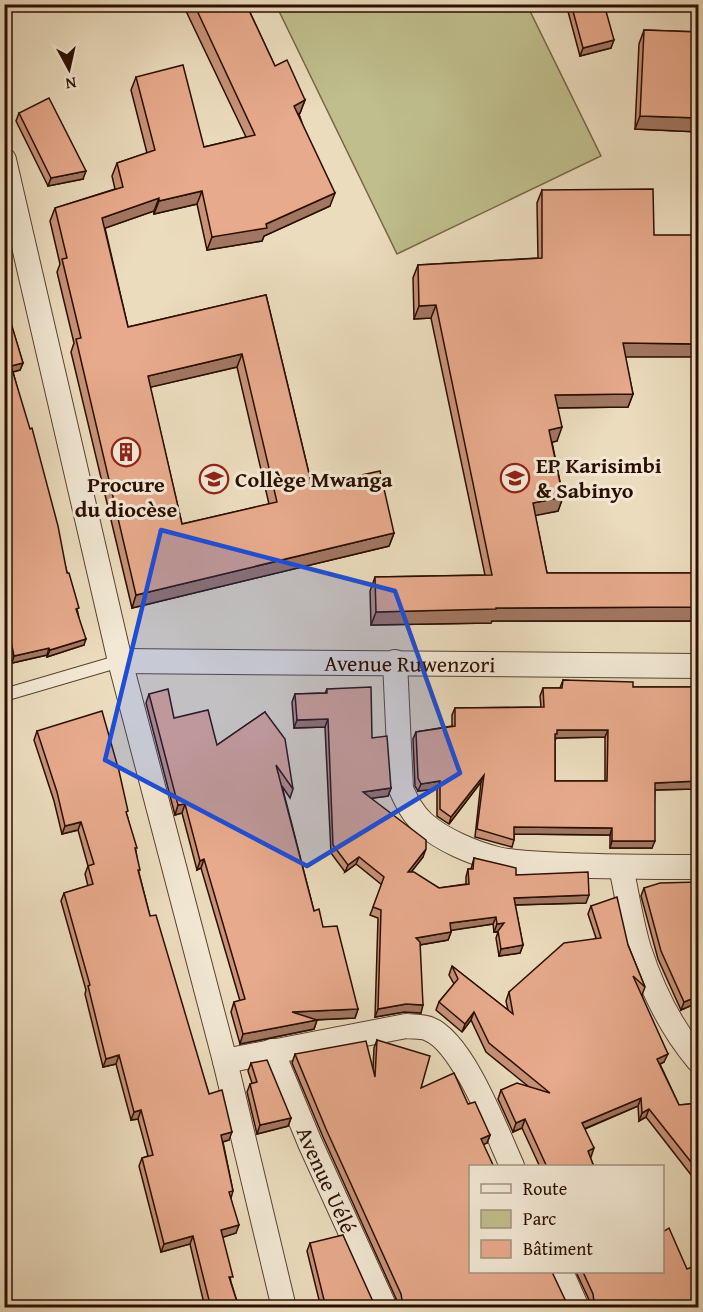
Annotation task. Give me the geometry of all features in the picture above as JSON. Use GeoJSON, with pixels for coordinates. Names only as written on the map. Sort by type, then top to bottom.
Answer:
{"type":"FeatureCollection","features":[{"type":"Feature","properties":{"kind":"street"},"geometry":{"type":"LineString","coordinates":[[4,160],[120,661],[225,1061],[284,1308]]}},
{"type":"Feature","properties":{"kind":"street","name":"Avenue Ruwenzori"},"geometry":{"type":"LineString","coordinates":[[120,661],[699,666]]}},
{"type":"Feature","properties":{"kind":"street"},"geometry":{"type":"LineString","coordinates":[[395,662],[400,789],[409,808],[424,824],[449,840],[496,859],[521,863],[699,867]]}},
{"type":"Feature","properties":{"kind":"street"},"geometry":{"type":"LineString","coordinates":[[621,867],[639,950],[663,1008],[683,1042],[699,1060]]}},
{"type":"Feature","properties":{"kind":"street"},"geometry":{"type":"LineString","coordinates":[[225,1061],[406,1026],[428,1028],[444,1038],[474,1083],[511,1165]]}},
{"type":"Feature","properties":{"kind":"street","name":"Avenue Uélé"},"geometry":{"type":"LineString","coordinates":[[272,1051],[310,1143],[384,1308]]}},
{"type":"Feature","properties":{"kind":"street"},"geometry":{"type":"LineString","coordinates":[[561,1273],[577,1308]]}},
{"type":"Feature","properties":{"kind":"lane"},"geometry":{"type":"LineString","coordinates":[[4,695],[120,661]]}},
{"type":"Feature","properties":{"kind":"highlighted area"},"geometry":{"type":"Polygon","coordinates":[[[161,530],[395,591],[460,773],[307,866],[105,760],[161,530]]]}},
{"type":"Feature","properties":{"kind":"green space"},"geometry":{"type":"Polygon","coordinates":[[[276,5],[527,5],[601,156],[397,254],[276,5]]]}},
{"type":"Feature","properties":{"kind":"building"},"geometry":{"type":"Polygon","coordinates":[[[194,4],[246,4],[275,66],[287,60],[305,100],[294,106],[335,193],[266,224],[267,228],[212,237],[202,191],[159,201],[159,198],[102,218],[128,327],[266,295],[312,486],[380,471],[394,533],[136,595],[76,339],[81,338],[62,259],[67,258],[55,208],[123,187],[117,163],[155,150],[136,77],[183,65],[204,147],[255,135],[194,4]],[[242,354],[148,376],[182,524],[277,502],[242,354]]]}},
{"type":"Feature","properties":{"kind":"building"},"geometry":{"type":"Polygon","coordinates":[[[571,4],[604,4],[614,40],[583,48],[571,4]]]}},
{"type":"Feature","properties":{"kind":"building"},"geometry":{"type":"Polygon","coordinates":[[[644,30],[699,32],[699,118],[640,116],[644,30]]]}},
{"type":"Feature","properties":{"kind":"building"},"geometry":{"type":"Polygon","coordinates":[[[49,98],[86,171],[51,178],[19,113],[49,98]]]}},
{"type":"Feature","properties":{"kind":"building"},"geometry":{"type":"Polygon","coordinates":[[[653,189],[654,235],[699,235],[699,344],[623,343],[633,394],[555,395],[562,427],[549,430],[563,497],[533,503],[547,573],[699,573],[699,607],[496,608],[376,612],[375,577],[492,575],[436,305],[419,306],[418,265],[542,258],[542,190],[653,189]]]}},
{"type":"Feature","properties":{"kind":"building"},"geometry":{"type":"Polygon","coordinates":[[[4,280],[8,306],[6,306],[23,363],[11,366],[30,429],[32,428],[58,526],[67,573],[69,573],[79,608],[76,609],[86,639],[50,650],[49,648],[14,656],[6,617],[4,617],[4,280]]]}},
{"type":"Feature","properties":{"kind":"building"},"geometry":{"type":"Polygon","coordinates":[[[563,680],[633,682],[633,687],[699,687],[699,786],[698,781],[655,783],[655,841],[612,841],[612,828],[514,827],[514,840],[477,829],[484,775],[451,817],[440,809],[440,781],[421,784],[418,778],[416,732],[455,726],[455,708],[544,707],[543,688],[562,688],[563,680]],[[557,730],[555,734],[555,781],[607,781],[608,730],[557,730]]]}},
{"type":"Feature","properties":{"kind":"building"},"geometry":{"type":"Polygon","coordinates":[[[371,687],[372,738],[387,736],[391,788],[363,792],[426,840],[426,849],[408,872],[414,872],[439,888],[469,884],[468,869],[473,869],[474,858],[516,868],[516,875],[588,872],[589,895],[514,898],[523,945],[501,949],[498,931],[504,923],[497,924],[496,917],[450,923],[451,932],[416,938],[420,942],[423,1005],[406,1004],[378,1009],[381,910],[373,907],[384,877],[359,857],[348,865],[333,845],[328,719],[297,720],[295,694],[327,693],[327,689],[371,687]]]}},
{"type":"Feature","properties":{"kind":"building"},"geometry":{"type":"Polygon","coordinates":[[[168,689],[174,718],[208,710],[217,745],[265,712],[285,739],[293,789],[276,765],[314,911],[319,909],[323,927],[337,926],[358,1009],[292,1012],[317,1020],[243,1034],[234,1002],[245,999],[204,859],[200,861],[185,804],[178,805],[149,694],[168,689]]]}},
{"type":"Feature","properties":{"kind":"building"},"geometry":{"type":"Polygon","coordinates":[[[102,711],[119,771],[128,811],[126,812],[137,848],[135,848],[140,870],[138,870],[150,916],[156,915],[209,1094],[222,1090],[232,1132],[221,1135],[233,1191],[229,1192],[239,1225],[221,1230],[233,1277],[229,1277],[239,1308],[211,1308],[193,1236],[164,1244],[142,1158],[153,1155],[141,1110],[134,1112],[119,1055],[106,1059],[88,986],[90,985],[64,893],[93,884],[88,866],[94,864],[81,822],[65,826],[57,792],[37,731],[102,711]]]}},
{"type":"Feature","properties":{"kind":"building"},"geometry":{"type":"Polygon","coordinates":[[[699,882],[699,996],[684,1002],[661,951],[644,888],[660,883],[699,882]]]}},
{"type":"Feature","properties":{"kind":"building"},"geometry":{"type":"Polygon","coordinates":[[[617,897],[628,945],[645,987],[633,976],[668,1054],[657,1059],[679,1105],[699,1103],[699,1172],[649,1109],[642,1113],[641,1098],[582,1123],[594,1148],[588,1151],[593,1165],[546,1165],[525,1119],[516,1123],[501,1090],[517,1083],[550,1093],[489,1043],[474,1012],[465,1024],[439,1002],[458,979],[452,966],[513,1014],[509,992],[564,943],[601,938],[591,906],[617,897]]]}},
{"type":"Feature","properties":{"kind":"building"},"geometry":{"type":"Polygon","coordinates":[[[377,1040],[430,1056],[421,1088],[454,1073],[468,1104],[475,1102],[490,1135],[481,1139],[493,1165],[469,1165],[469,1273],[552,1273],[569,1308],[400,1308],[401,1294],[326,1129],[295,1054],[366,1041],[375,1077],[377,1040]]]}},
{"type":"Feature","properties":{"kind":"building"},"geometry":{"type":"Polygon","coordinates":[[[267,1060],[291,1118],[260,1125],[250,1084],[257,1082],[251,1063],[267,1060]]]}},
{"type":"Feature","properties":{"kind":"building"},"geometry":{"type":"Polygon","coordinates":[[[669,1228],[687,1269],[699,1264],[699,1308],[592,1308],[593,1294],[583,1273],[664,1273],[664,1231],[669,1228]]]}},
{"type":"Feature","properties":{"kind":"building"},"geometry":{"type":"Polygon","coordinates":[[[343,1235],[377,1308],[326,1308],[310,1243],[343,1235]]]}},
{"type":"Feature","properties":{"kind":"place","name":"Procure du diocèse"},"geometry":{"type":"Point","coordinates":[126,452]}},
{"type":"Feature","properties":{"kind":"place","name":"EP Karisimbi & Sabinyo"},"geometry":{"type":"Point","coordinates":[515,478]}},
{"type":"Feature","properties":{"kind":"place","name":"Collège Mwanga"},"geometry":{"type":"Point","coordinates":[214,479]}}]}
